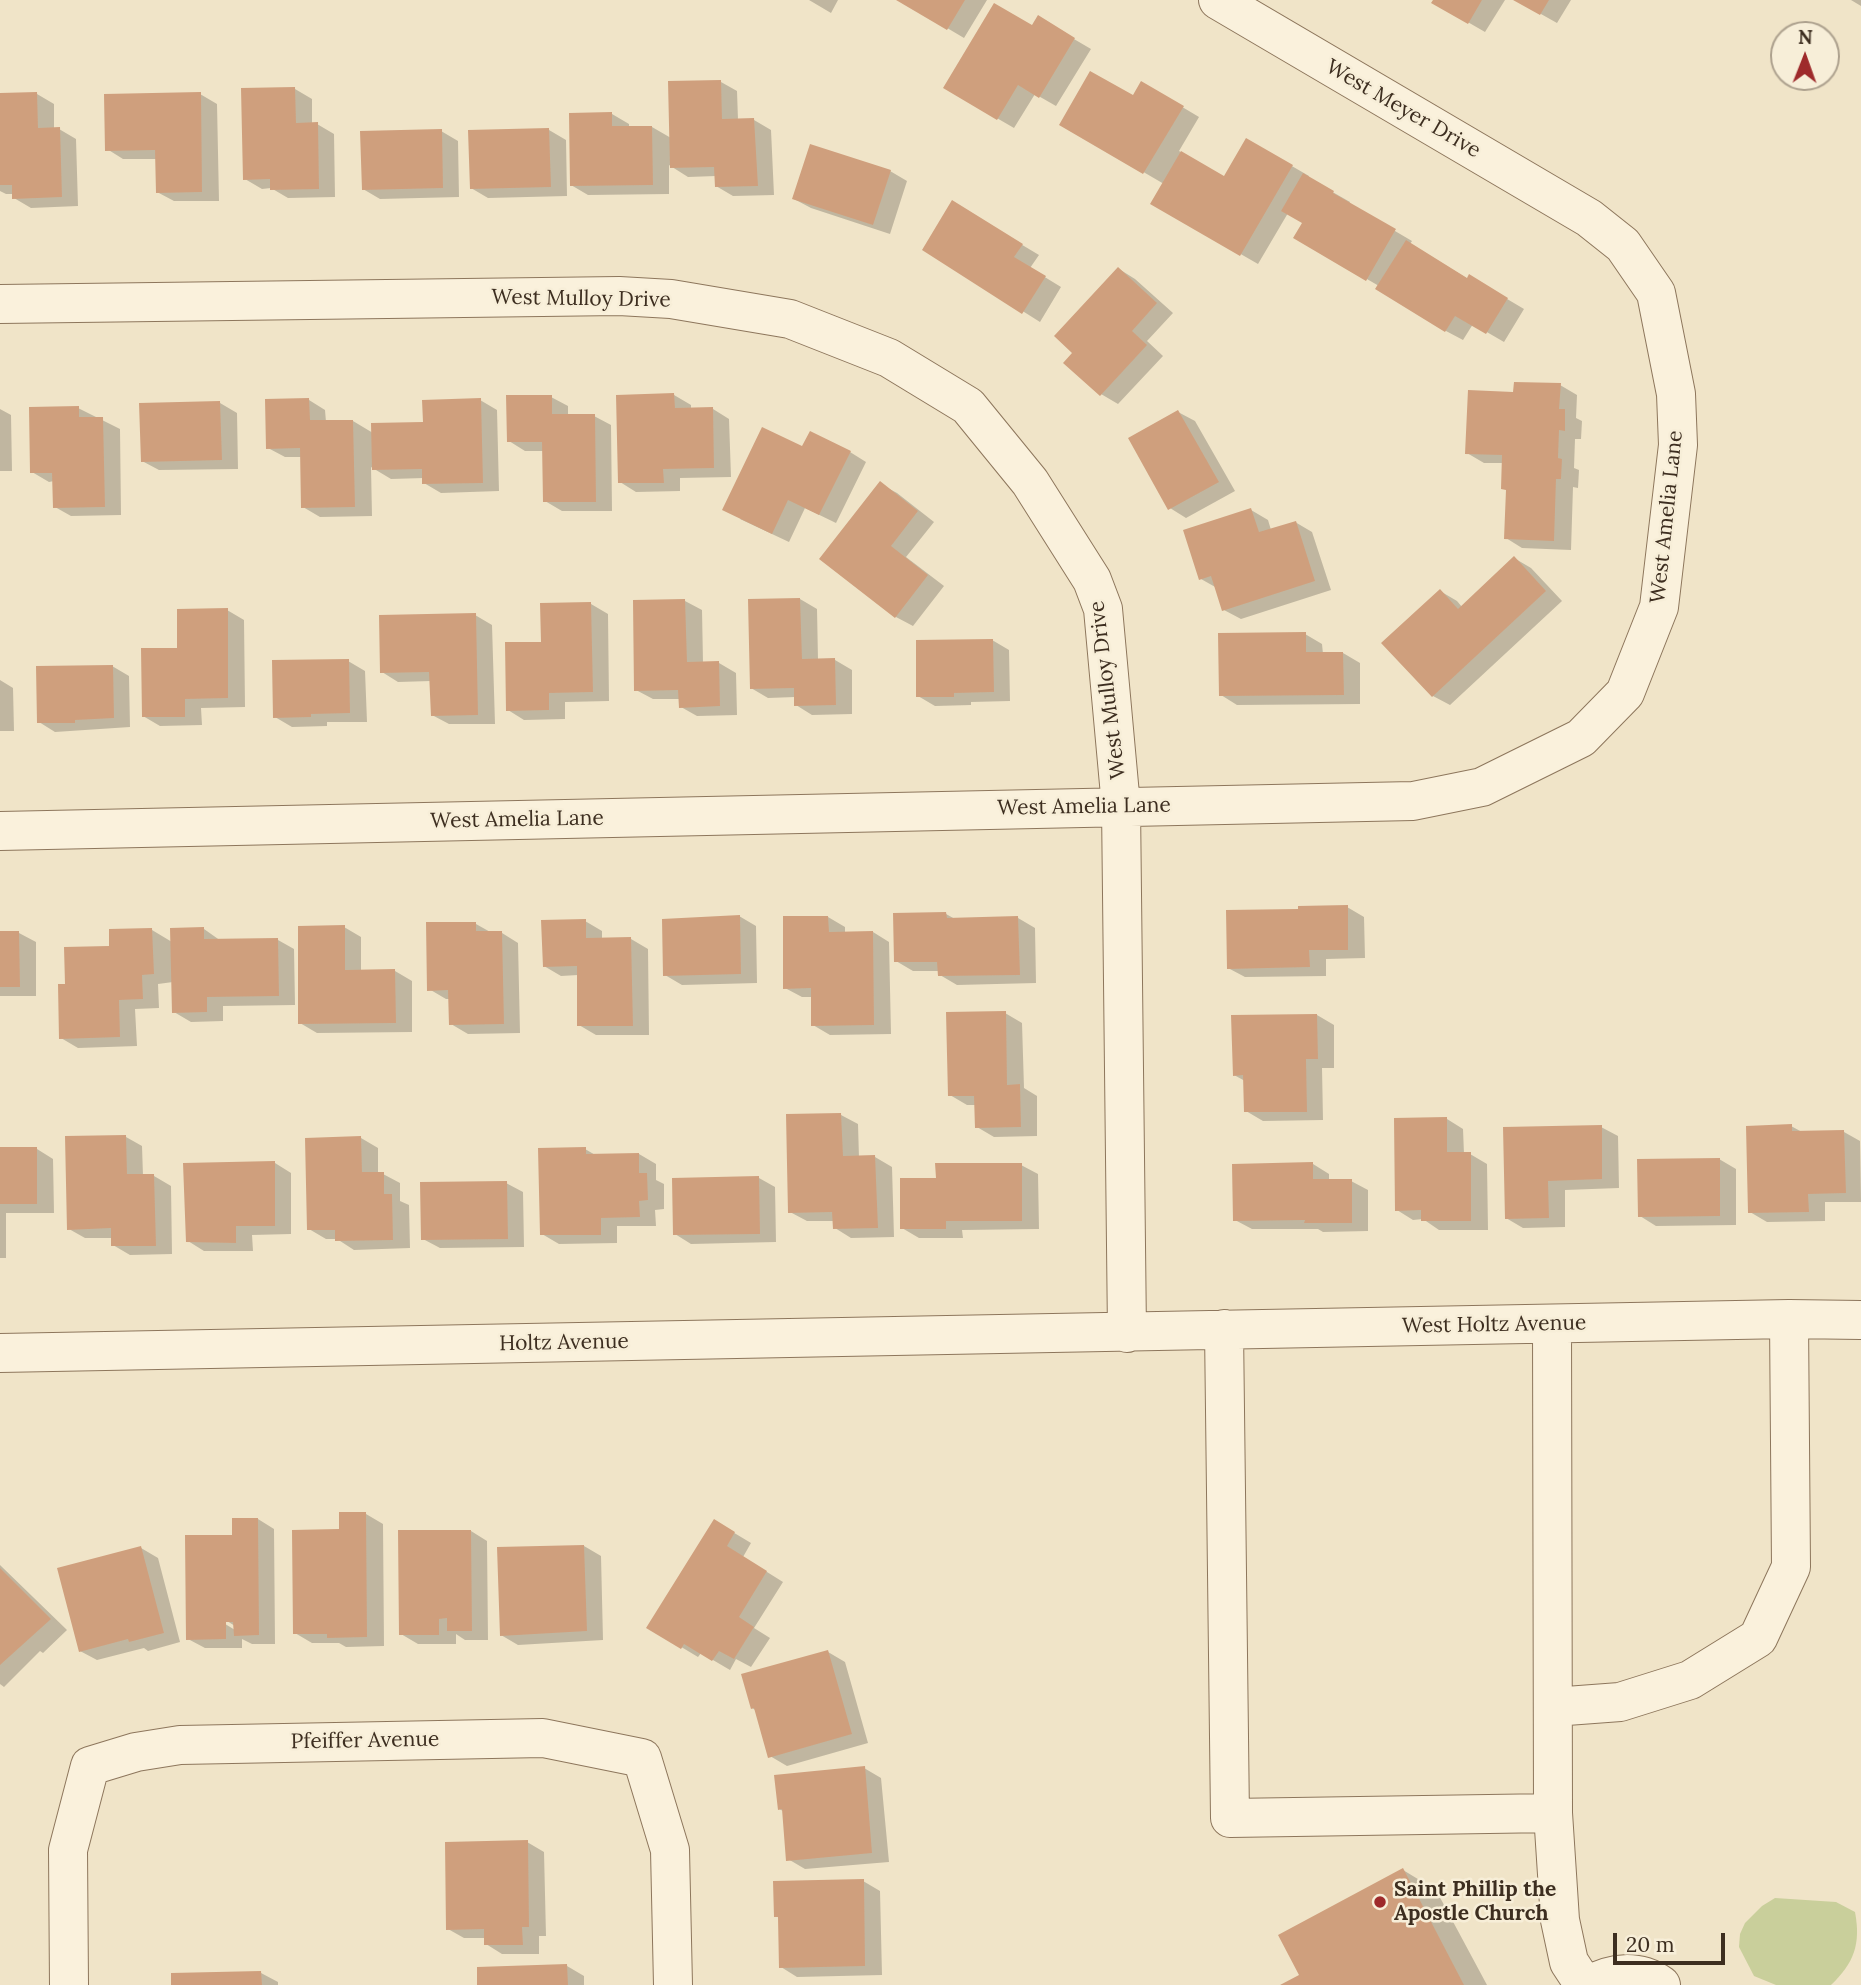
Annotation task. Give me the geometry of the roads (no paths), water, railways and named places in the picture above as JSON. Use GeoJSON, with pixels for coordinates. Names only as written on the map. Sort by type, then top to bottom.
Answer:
{"type":"FeatureCollection","features":[{"type":"Feature","properties":{"kind":"street","name":"West Meyer Drive"},"geometry":{"type":"LineString","coordinates":[[1218,0],[1589,218]]}},
{"type":"Feature","properties":{"kind":"street","name":"West Amelia Lane"},"geometry":{"type":"LineString","coordinates":[[0,831],[1413,800],[1482,787],[1581,738],[1625,693],[1659,607],[1678,445],[1676,394],[1656,293],[1623,245],[1589,218]]}},
{"type":"Feature","properties":{"kind":"street","name":"West Mulloy Drive"},"geometry":{"type":"LineString","coordinates":[[0,304],[619,296],[671,299],[790,319],[889,358],[968,406],[1030,481],[1092,580],[1102,609],[1121,806],[1127,1333]]}},
{"type":"Feature","properties":{"kind":"street"},"geometry":{"type":"LineString","coordinates":[[1553,1707],[1620,1702],[1689,1680],[1758,1638],[1791,1567],[1789,1319]]}},
{"type":"Feature","properties":{"kind":"street","name":"West Holtz Avenue"},"geometry":{"type":"LineString","coordinates":[[1127,1333],[1224,1329],[1861,1320]]}},
{"type":"Feature","properties":{"kind":"street"},"geometry":{"type":"LineString","coordinates":[[1552,1324],[1553,1813],[1560,1920],[1569,1962],[1587,1985],[1619,1973],[1636,1974],[1661,1985]]}},
{"type":"Feature","properties":{"kind":"street"},"geometry":{"type":"LineString","coordinates":[[1224,1329],[1230,1818],[1553,1813]]}},
{"type":"Feature","properties":{"kind":"street","name":"Holtz Avenue"},"geometry":{"type":"LineString","coordinates":[[0,1353],[1127,1333]]}},
{"type":"Feature","properties":{"kind":"street","name":"Pfeiffer Avenue"},"geometry":{"type":"LineString","coordinates":[[69,1985],[68,1850],[90,1766],[136,1752],[180,1745],[543,1738],[642,1758],[670,1850],[673,1985]]}},
{"type":"Feature","properties":{"kind":"place","name":"Saint Phillip the Apostle Church"},"geometry":{"type":"Point","coordinates":[1380,1902]}}]}
